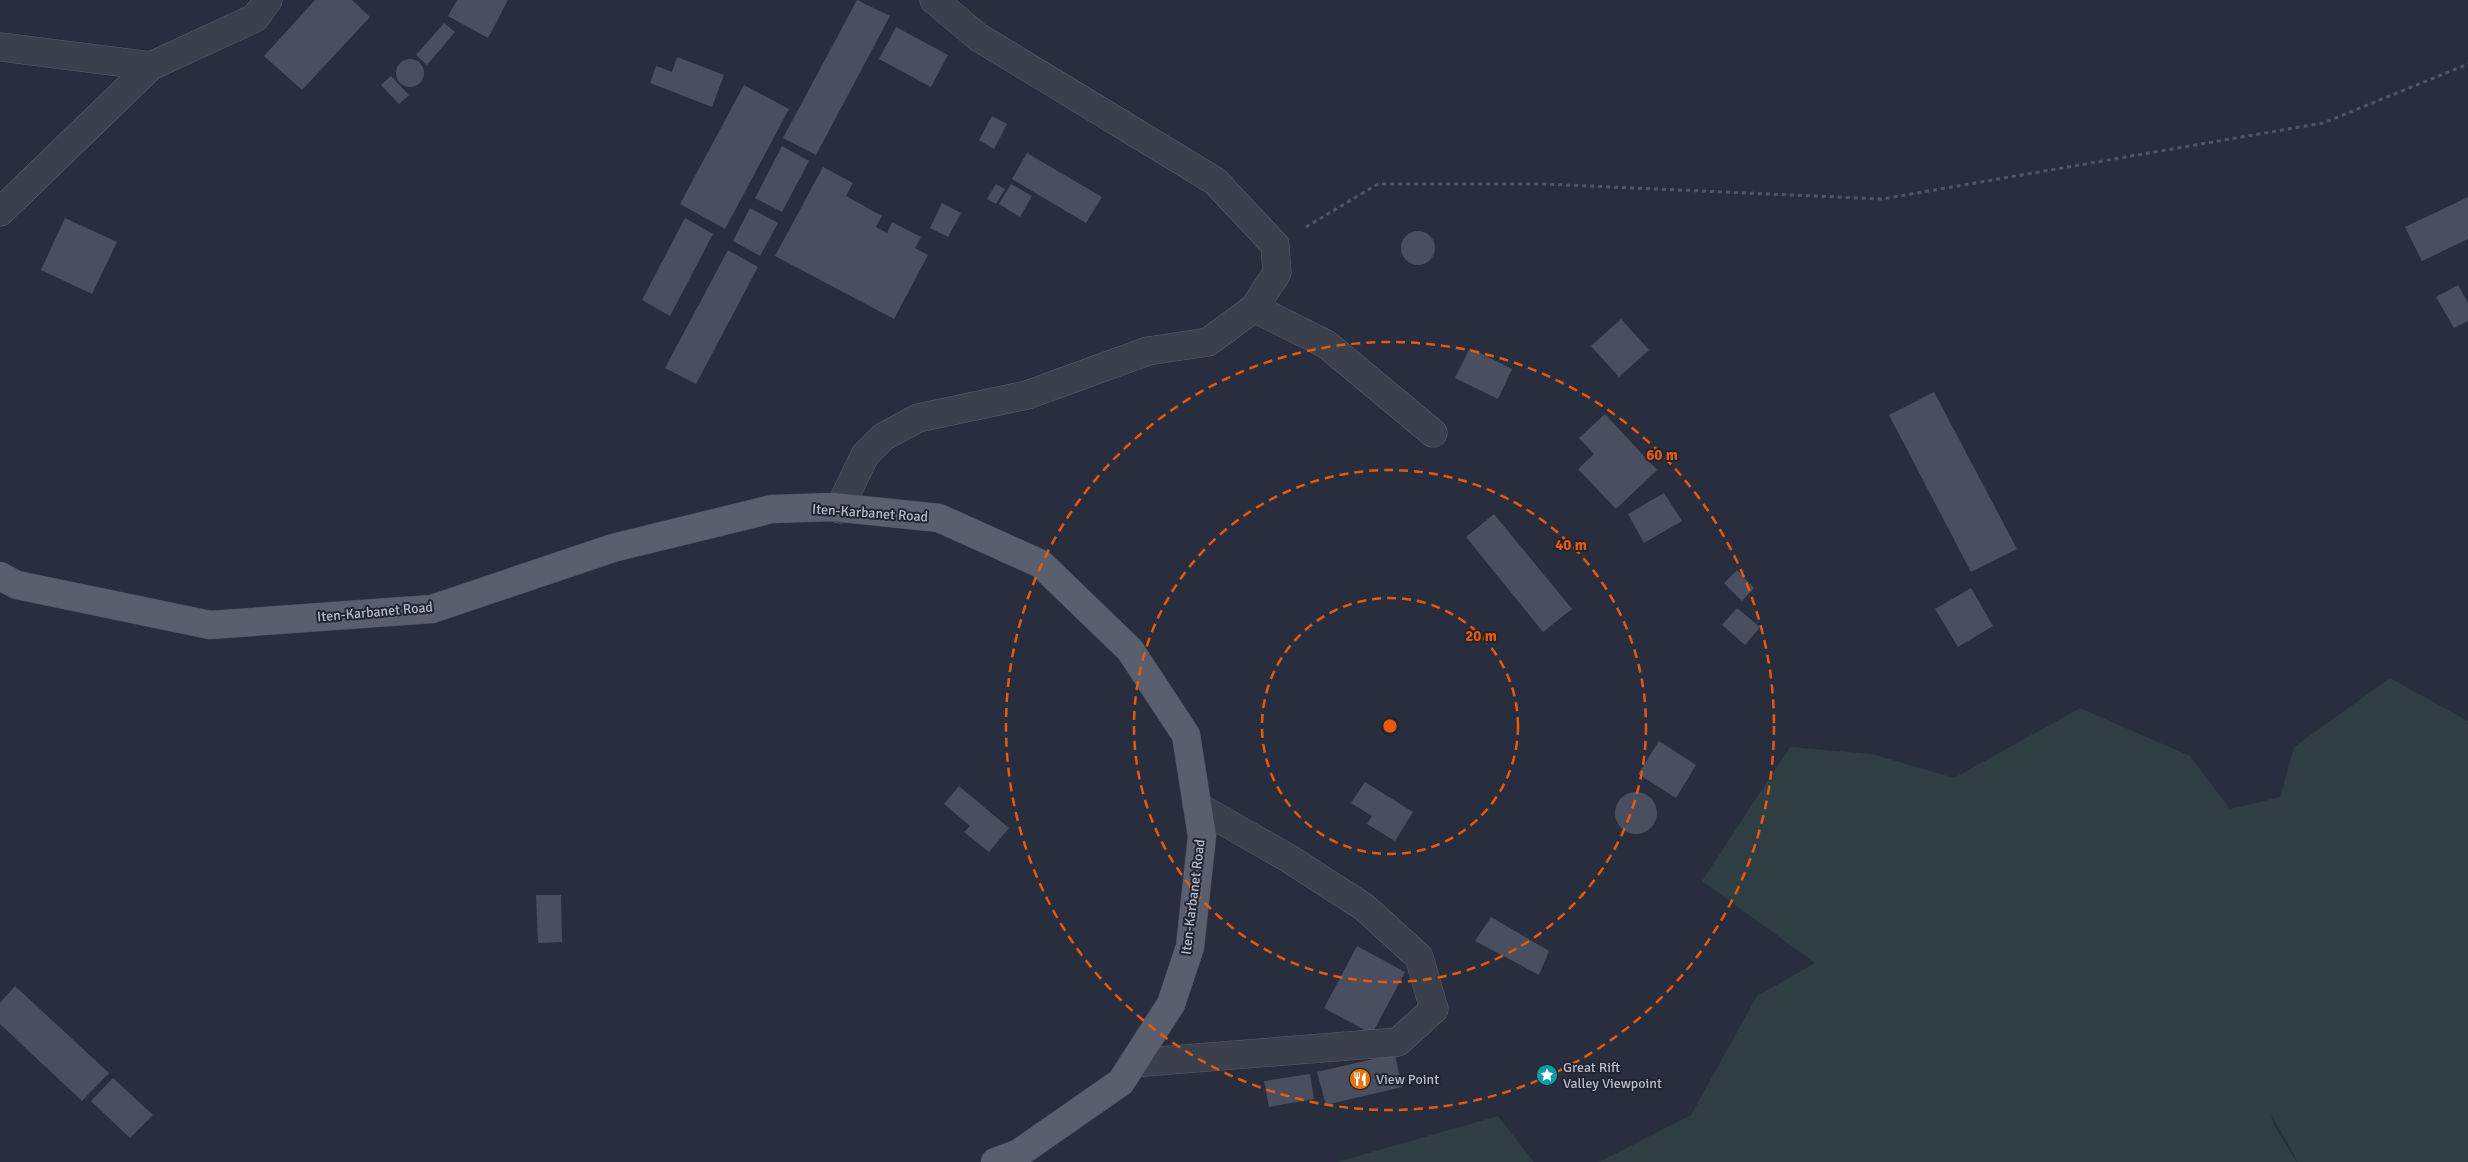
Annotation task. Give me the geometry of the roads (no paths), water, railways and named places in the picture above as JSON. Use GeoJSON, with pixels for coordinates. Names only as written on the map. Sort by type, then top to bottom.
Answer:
{"type":"FeatureCollection","features":[{"type":"Feature","properties":{"kind":"main road","name":"Iten-Karbanet Road"},"geometry":{"type":"LineString","coordinates":[[0,576],[17,585],[210,625],[432,609],[613,548],[772,509],[839,508],[939,518],[1042,564],[1130,650],[1186,735],[1202,836],[1190,946],[1171,1004],[1121,1082],[1019,1153],[995,1162]]}},
{"type":"Feature","properties":{"kind":"street"},"geometry":{"type":"LineString","coordinates":[[0,212],[151,66],[255,18],[268,0]]}},
{"type":"Feature","properties":{"kind":"street"},"geometry":{"type":"LineString","coordinates":[[839,508],[865,455],[883,437],[918,418],[1027,395],[1148,351],[1208,342],[1254,308],[1278,274],[1275,245],[1215,181],[978,38],[934,0]]}},
{"type":"Feature","properties":{"kind":"street"},"geometry":{"type":"LineString","coordinates":[[0,48],[151,66]]}},
{"type":"Feature","properties":{"kind":"street"},"geometry":{"type":"LineString","coordinates":[[1254,308],[1326,344],[1432,433]]}},
{"type":"Feature","properties":{"kind":"street"},"geometry":{"type":"LineString","coordinates":[[1133,1063],[1398,1042],[1434,1009],[1419,957],[1364,907],[1288,858],[1197,806]]}},
{"type":"Feature","properties":{"kind":"place","name":"Great Rift Valley Viewpoint"},"geometry":{"type":"Point","coordinates":[1547,1075]}},
{"type":"Feature","properties":{"kind":"place","name":"View Point"},"geometry":{"type":"Point","coordinates":[1360,1079]}}]}
